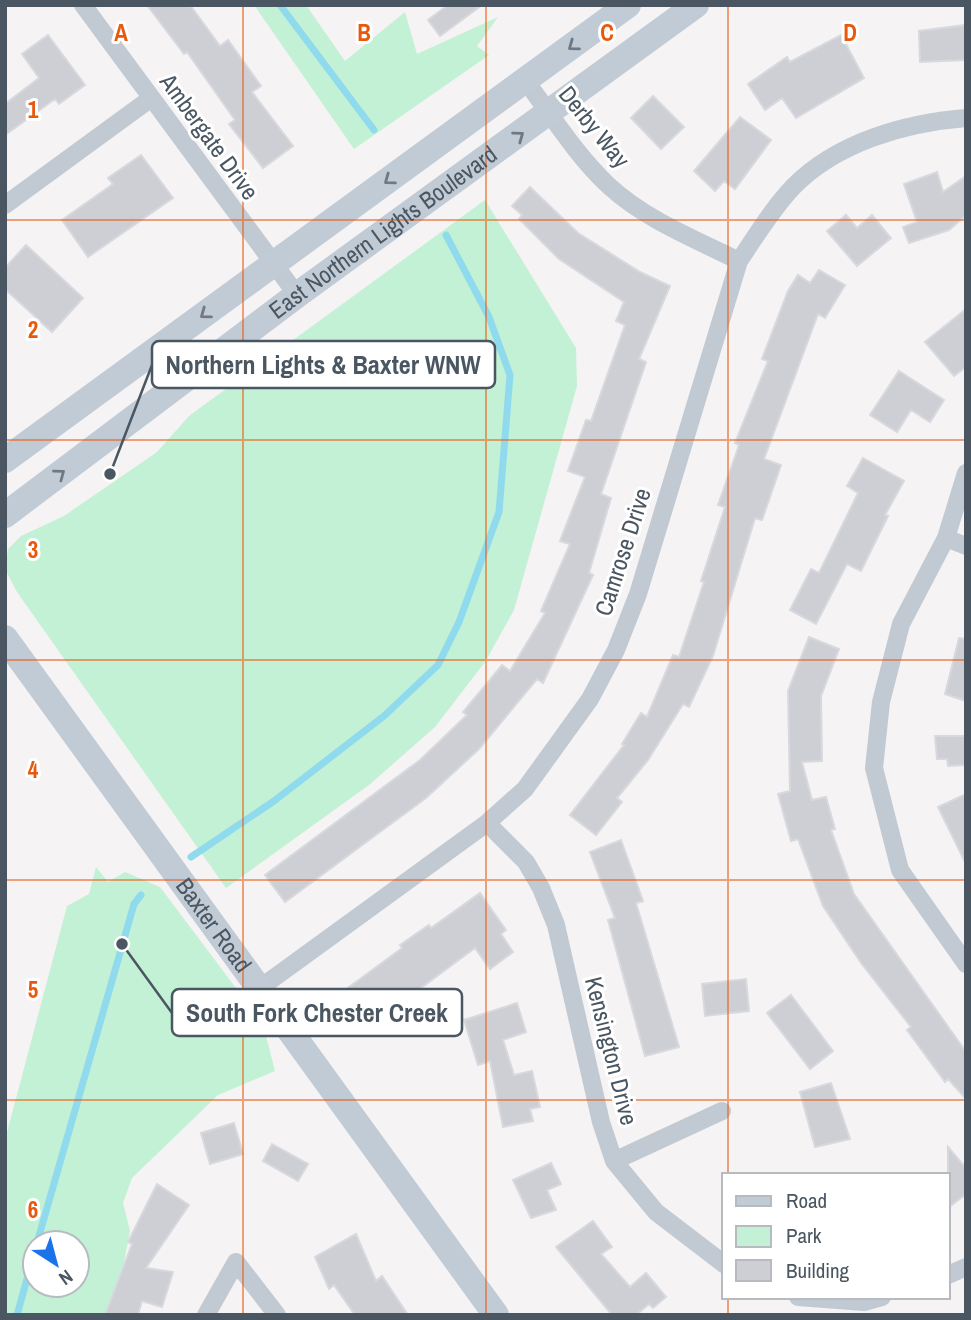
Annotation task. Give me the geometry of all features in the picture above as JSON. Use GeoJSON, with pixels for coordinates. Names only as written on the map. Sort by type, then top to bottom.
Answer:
{"type":"FeatureCollection","features":[{"type":"Feature","properties":{"kind":"main road","name":"East Northern Lights Boulevard"},"geometry":{"type":"LineString","coordinates":[[5,460],[628,5]]}},
{"type":"Feature","properties":{"kind":"main road","name":"East Northern Lights Boulevard"},"geometry":{"type":"LineString","coordinates":[[5,515],[297,295],[550,114],[696,5]]}},
{"type":"Feature","properties":{"kind":"main road","name":"Baxter Road"},"geometry":{"type":"LineString","coordinates":[[5,638],[496,1315]]}},
{"type":"Feature","properties":{"kind":"street","name":"Ambergate Drive"},"geometry":{"type":"LineString","coordinates":[[83,5],[272,265],[297,295]]}},
{"type":"Feature","properties":{"kind":"street","name":"Derby Way"},"geometry":{"type":"LineString","coordinates":[[525,80],[577,152],[609,186],[641,211],[739,261]]}},
{"type":"Feature","properties":{"kind":"street"},"geometry":{"type":"LineString","coordinates":[[5,205],[150,99]]}},
{"type":"Feature","properties":{"kind":"street","name":"Camrose Drive"},"geometry":{"type":"LineString","coordinates":[[260,988],[487,823],[525,789],[590,699],[616,650],[638,594],[739,261],[765,221],[794,186],[834,157],[881,134],[926,121],[966,118]]}},
{"type":"Feature","properties":{"kind":"street"},"geometry":{"type":"LineString","coordinates":[[966,473],[946,538],[901,624],[881,702],[874,768],[900,870],[966,964]]}},
{"type":"Feature","properties":{"kind":"street"},"geometry":{"type":"LineString","coordinates":[[946,538],[966,546]]}},
{"type":"Feature","properties":{"kind":"street","name":"Kensington Drive"},"geometry":{"type":"LineString","coordinates":[[487,823],[526,862],[541,888],[556,925],[601,1122],[614,1161],[656,1212],[722,1262]]}},
{"type":"Feature","properties":{"kind":"street"},"geometry":{"type":"LineString","coordinates":[[614,1161],[722,1111]]}},
{"type":"Feature","properties":{"kind":"street"},"geometry":{"type":"LineString","coordinates":[[206,1315],[236,1262],[277,1315]]}},
{"type":"Feature","properties":{"kind":"street"},"geometry":{"type":"LineString","coordinates":[[950,1274],[966,1267]]}},
{"type":"Feature","properties":{"kind":"street"},"geometry":{"type":"LineString","coordinates":[[800,1304],[864,1302],[875,1299]]}},
{"type":"Feature","properties":{"kind":"green space"},"geometry":{"type":"Polygon","coordinates":[[[254,5],[306,5],[345,61],[405,12],[417,54],[498,17],[477,46],[489,55],[354,149],[254,5]]]}},
{"type":"Feature","properties":{"kind":"green space"},"geometry":{"type":"Polygon","coordinates":[[[485,200],[576,348],[577,386],[514,610],[485,662],[435,727],[369,785],[226,888],[17,592],[5,569],[8,549],[21,536],[64,516],[157,452],[189,416],[485,200]]]}},
{"type":"Feature","properties":{"kind":"green space"},"geometry":{"type":"Polygon","coordinates":[[[96,867],[108,882],[125,872],[160,887],[263,1024],[275,1071],[218,1095],[132,1178],[123,1203],[130,1231],[114,1315],[5,1315],[5,1140],[67,906],[89,894],[96,867]]]}},
{"type":"Feature","properties":{"kind":"building"},"geometry":{"type":"Polygon","coordinates":[[[147,5],[190,5],[220,46],[228,40],[261,86],[252,92],[293,146],[263,168],[229,124],[235,120],[187,52],[184,54],[147,5]]]}},
{"type":"Feature","properties":{"kind":"building"},"geometry":{"type":"Polygon","coordinates":[[[448,5],[482,5],[440,36],[428,20],[448,5]]]}},
{"type":"Feature","properties":{"kind":"building"},"geometry":{"type":"Polygon","coordinates":[[[966,25],[966,60],[920,62],[919,31],[966,25]]]}},
{"type":"Feature","properties":{"kind":"building"},"geometry":{"type":"Polygon","coordinates":[[[48,35],[85,85],[59,104],[55,99],[5,135],[5,104],[39,78],[22,54],[48,35]]]}},
{"type":"Feature","properties":{"kind":"building"},"geometry":{"type":"Polygon","coordinates":[[[841,35],[864,78],[796,118],[782,98],[765,110],[748,84],[787,57],[790,62],[841,35]]]}},
{"type":"Feature","properties":{"kind":"building"},"geometry":{"type":"Polygon","coordinates":[[[653,96],[684,127],[661,149],[631,118],[653,96]]]}},
{"type":"Feature","properties":{"kind":"building"},"geometry":{"type":"Polygon","coordinates":[[[740,117],[771,140],[735,189],[724,181],[715,191],[694,171],[740,117]]]}},
{"type":"Feature","properties":{"kind":"building"},"geometry":{"type":"Polygon","coordinates":[[[141,155],[173,198],[88,257],[62,220],[113,184],[108,178],[141,155]]]}},
{"type":"Feature","properties":{"kind":"building"},"geometry":{"type":"Polygon","coordinates":[[[937,172],[943,192],[966,176],[966,215],[949,230],[909,243],[903,227],[917,222],[904,184],[937,172]]]}},
{"type":"Feature","properties":{"kind":"building"},"geometry":{"type":"Polygon","coordinates":[[[530,187],[578,233],[640,272],[670,286],[639,359],[646,362],[601,494],[611,498],[589,573],[593,575],[543,683],[537,679],[479,749],[426,798],[285,902],[265,875],[420,760],[467,715],[463,712],[502,665],[510,671],[545,613],[541,611],[570,544],[560,541],[585,477],[568,471],[586,420],[591,421],[625,325],[616,321],[624,302],[559,259],[519,219],[522,215],[512,206],[530,187]]]}},
{"type":"Feature","properties":{"kind":"building"},"geometry":{"type":"Polygon","coordinates":[[[846,215],[857,228],[872,215],[891,238],[857,266],[827,231],[846,215]]]}},
{"type":"Feature","properties":{"kind":"building"},"geometry":{"type":"Polygon","coordinates":[[[26,245],[83,298],[52,332],[5,289],[5,268],[26,245]]]}},
{"type":"Feature","properties":{"kind":"building"},"geometry":{"type":"Polygon","coordinates":[[[819,270],[845,285],[825,318],[818,314],[764,459],[781,465],[762,520],[755,518],[713,656],[689,707],[683,704],[648,760],[617,798],[622,802],[596,835],[570,815],[624,745],[622,744],[641,713],[647,717],[673,655],[679,657],[725,507],[718,505],[739,445],[735,443],[768,361],[762,359],[788,291],[798,275],[810,283],[819,270]]]}},
{"type":"Feature","properties":{"kind":"building"},"geometry":{"type":"Polygon","coordinates":[[[966,309],[966,367],[954,376],[925,342],[966,309]]]}},
{"type":"Feature","properties":{"kind":"building"},"geometry":{"type":"Polygon","coordinates":[[[899,371],[944,400],[930,422],[911,410],[897,432],[870,415],[899,371]]]}},
{"type":"Feature","properties":{"kind":"building"},"geometry":{"type":"Polygon","coordinates":[[[863,458],[904,481],[885,515],[888,516],[861,571],[847,564],[816,624],[790,610],[811,569],[819,573],[858,493],[847,486],[863,458]]]}},
{"type":"Feature","properties":{"kind":"building"},"geometry":{"type":"Polygon","coordinates":[[[809,637],[839,649],[821,696],[822,761],[802,762],[812,800],[826,797],[835,829],[831,830],[854,894],[966,1052],[966,1099],[948,1079],[945,1082],[907,1030],[911,1027],[861,963],[823,906],[798,839],[791,841],[778,794],[790,791],[788,691],[809,637]]]}},
{"type":"Feature","properties":{"kind":"building"},"geometry":{"type":"Polygon","coordinates":[[[959,638],[966,639],[966,701],[945,694],[959,638]]]}},
{"type":"Feature","properties":{"kind":"building"},"geometry":{"type":"Polygon","coordinates":[[[935,736],[966,736],[966,765],[948,766],[947,759],[937,759],[935,736]]]}},
{"type":"Feature","properties":{"kind":"building"},"geometry":{"type":"Polygon","coordinates":[[[966,794],[966,864],[938,807],[966,794]]]}},
{"type":"Feature","properties":{"kind":"building"},"geometry":{"type":"Polygon","coordinates":[[[621,840],[643,901],[636,903],[679,1047],[645,1056],[608,920],[615,918],[590,852],[621,840]]]}},
{"type":"Feature","properties":{"kind":"building"},"geometry":{"type":"Polygon","coordinates":[[[480,893],[506,930],[501,934],[513,952],[490,969],[475,948],[356,1036],[336,1008],[346,1000],[341,993],[402,948],[400,945],[429,925],[431,928],[480,893]]]}},
{"type":"Feature","properties":{"kind":"building"},"geometry":{"type":"Polygon","coordinates":[[[746,979],[749,1011],[705,1016],[702,984],[746,979]]]}},
{"type":"Feature","properties":{"kind":"building"},"geometry":{"type":"Polygon","coordinates":[[[791,995],[833,1051],[810,1069],[767,1013],[791,995]]]}},
{"type":"Feature","properties":{"kind":"building"},"geometry":{"type":"Polygon","coordinates":[[[517,1003],[526,1032],[503,1040],[514,1075],[532,1071],[540,1107],[530,1109],[533,1121],[503,1127],[490,1061],[478,1065],[464,1020],[517,1003]]]}},
{"type":"Feature","properties":{"kind":"building"},"geometry":{"type":"Polygon","coordinates":[[[831,1083],[850,1139],[815,1147],[800,1092],[831,1083]]]}},
{"type":"Feature","properties":{"kind":"building"},"geometry":{"type":"Polygon","coordinates":[[[234,1123],[243,1154],[210,1164],[201,1133],[234,1123]]]}},
{"type":"Feature","properties":{"kind":"building"},"geometry":{"type":"Polygon","coordinates":[[[272,1144],[308,1164],[298,1181],[263,1161],[272,1144]]]}},
{"type":"Feature","properties":{"kind":"building"},"geometry":{"type":"Polygon","coordinates":[[[948,1147],[966,1168],[966,1194],[950,1206],[950,1173],[948,1147]]]}},
{"type":"Feature","properties":{"kind":"building"},"geometry":{"type":"Polygon","coordinates":[[[551,1163],[561,1184],[547,1190],[556,1210],[531,1218],[513,1180],[551,1163]]]}},
{"type":"Feature","properties":{"kind":"building"},"geometry":{"type":"Polygon","coordinates":[[[157,1184],[189,1205],[146,1268],[173,1272],[162,1307],[142,1301],[138,1315],[105,1315],[132,1244],[128,1242],[157,1184]]]}},
{"type":"Feature","properties":{"kind":"building"},"geometry":{"type":"Polygon","coordinates":[[[593,1221],[612,1247],[601,1254],[630,1287],[646,1273],[666,1297],[653,1308],[649,1304],[636,1315],[612,1315],[556,1247],[593,1221]]]}},
{"type":"Feature","properties":{"kind":"building"},"geometry":{"type":"Polygon","coordinates":[[[356,1234],[376,1281],[382,1276],[408,1315],[355,1315],[334,1285],[329,1289],[315,1257],[356,1234]]]}},
{"type":"Feature","properties":{"kind":"waterway"},"geometry":{"type":"LineString","coordinates":[[280,5],[374,130]]}},
{"type":"Feature","properties":{"kind":"waterway"},"geometry":{"type":"LineString","coordinates":[[191,857],[274,801],[384,716],[438,665],[459,622],[499,512],[510,375],[489,317],[446,235]]}},
{"type":"Feature","properties":{"kind":"waterway"},"geometry":{"type":"LineString","coordinates":[[41,1229],[134,904],[141,895]]}},
{"type":"Feature","properties":{"kind":"waterway"},"geometry":{"type":"LineString","coordinates":[[17,1315],[21,1299]]}},
{"type":"Feature","properties":{"kind":"place","name":"Northern Lights & Baxter WNW"},"geometry":{"type":"Point","coordinates":[110,474]}},
{"type":"Feature","properties":{"kind":"place","name":"South Fork Chester Creek"},"geometry":{"type":"Point","coordinates":[122,944]}}]}
